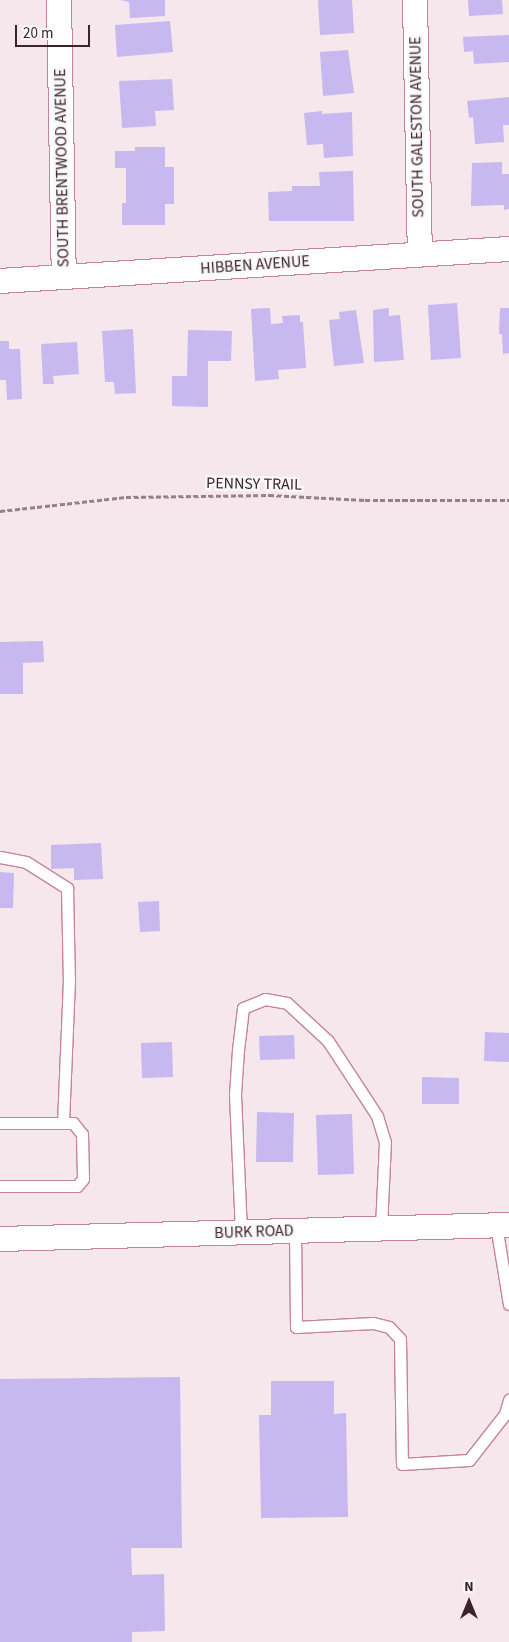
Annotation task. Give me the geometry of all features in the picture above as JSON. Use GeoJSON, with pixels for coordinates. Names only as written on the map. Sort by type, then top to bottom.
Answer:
{"type":"FeatureCollection","features":[{"type":"Feature","properties":{"kind":"street","name":"SOUTH BRENTWOOD AVENUE"},"geometry":{"type":"LineString","coordinates":[[59,0],[64,277]]}},
{"type":"Feature","properties":{"kind":"street","name":"SOUTH GALESTON AVENUE"},"geometry":{"type":"LineString","coordinates":[[415,0],[420,254]]}},
{"type":"Feature","properties":{"kind":"street","name":"HIBBEN AVENUE"},"geometry":{"type":"LineString","coordinates":[[0,281],[509,249]]}},
{"type":"Feature","properties":{"kind":"street","name":"BURK ROAD"},"geometry":{"type":"LineString","coordinates":[[0,1239],[503,1225]]}},
{"type":"Feature","properties":{"kind":"lane"},"geometry":{"type":"LineString","coordinates":[[0,857],[26,862],[67,888],[68,980],[63,1122]]}},
{"type":"Feature","properties":{"kind":"lane"},"geometry":{"type":"LineString","coordinates":[[241,1232],[235,1094],[238,1050],[243,1008],[265,999],[287,1003],[328,1041],[377,1116],[385,1142],[381,1228]]}},
{"type":"Feature","properties":{"kind":"lane"},"geometry":{"type":"LineString","coordinates":[[0,1123],[73,1123],[82,1134],[83,1179],[76,1186],[0,1186]]}},
{"type":"Feature","properties":{"kind":"lane"},"geometry":{"type":"LineString","coordinates":[[503,1225],[509,1304]]}},
{"type":"Feature","properties":{"kind":"lane"},"geometry":{"type":"LineString","coordinates":[[295,1230],[296,1327],[373,1323],[389,1327],[400,1339],[402,1464],[469,1460],[505,1414],[509,1400]]}},
{"type":"Feature","properties":{"kind":"path","name":"PENNSY TRAIL"},"geometry":{"type":"LineString","coordinates":[[0,511],[136,497],[268,495],[365,500],[509,500]]}},
{"type":"Feature","properties":{"kind":"building"},"geometry":{"type":"Polygon","coordinates":[[[121,0],[165,0],[165,16],[130,18],[129,2],[121,0]]]}},
{"type":"Feature","properties":{"kind":"building"},"geometry":{"type":"Polygon","coordinates":[[[318,0],[352,0],[354,33],[320,35],[318,0]]]}},
{"type":"Feature","properties":{"kind":"building"},"geometry":{"type":"Polygon","coordinates":[[[468,0],[502,0],[503,14],[469,16],[468,0]]]}},
{"type":"Feature","properties":{"kind":"building"},"geometry":{"type":"Polygon","coordinates":[[[170,21],[173,52],[117,57],[115,25],[170,21]]]}},
{"type":"Feature","properties":{"kind":"building"},"geometry":{"type":"Polygon","coordinates":[[[509,35],[509,62],[474,64],[473,51],[464,52],[463,37],[509,35]]]}},
{"type":"Feature","properties":{"kind":"building"},"geometry":{"type":"Polygon","coordinates":[[[348,50],[354,93],[323,96],[320,52],[348,50]]]}},
{"type":"Feature","properties":{"kind":"building"},"geometry":{"type":"Polygon","coordinates":[[[172,79],[174,110],[155,111],[156,126],[122,128],[119,81],[172,79]]]}},
{"type":"Feature","properties":{"kind":"building"},"geometry":{"type":"Polygon","coordinates":[[[509,97],[509,125],[503,125],[504,142],[475,144],[473,117],[469,118],[467,101],[509,97]]]}},
{"type":"Feature","properties":{"kind":"building"},"geometry":{"type":"Polygon","coordinates":[[[322,111],[322,114],[352,112],[353,156],[324,158],[323,144],[307,145],[304,113],[322,111]]]}},
{"type":"Feature","properties":{"kind":"building"},"geometry":{"type":"Polygon","coordinates":[[[135,147],[165,147],[165,167],[174,167],[174,204],[165,204],[165,225],[122,225],[122,203],[126,203],[126,168],[115,168],[115,151],[135,151],[135,147]]]}},
{"type":"Feature","properties":{"kind":"building"},"geometry":{"type":"Polygon","coordinates":[[[502,162],[502,174],[509,174],[509,209],[504,210],[504,205],[471,206],[472,163],[502,162]]]}},
{"type":"Feature","properties":{"kind":"building"},"geometry":{"type":"Polygon","coordinates":[[[353,171],[354,221],[269,221],[268,192],[292,191],[292,186],[320,186],[319,172],[353,171]]]}},
{"type":"Feature","properties":{"kind":"building"},"geometry":{"type":"Polygon","coordinates":[[[457,303],[461,358],[431,360],[428,305],[457,303]]]}},
{"type":"Feature","properties":{"kind":"building"},"geometry":{"type":"Polygon","coordinates":[[[270,308],[271,324],[283,323],[282,316],[300,315],[300,322],[303,322],[306,368],[278,370],[279,379],[255,381],[251,309],[270,308]]]}},
{"type":"Feature","properties":{"kind":"building"},"geometry":{"type":"Polygon","coordinates":[[[389,308],[389,316],[400,315],[404,360],[374,362],[373,310],[389,308]]]}},
{"type":"Feature","properties":{"kind":"building"},"geometry":{"type":"Polygon","coordinates":[[[500,308],[509,308],[509,353],[503,354],[502,334],[499,334],[500,308]]]}},
{"type":"Feature","properties":{"kind":"building"},"geometry":{"type":"Polygon","coordinates":[[[356,310],[364,363],[334,366],[329,320],[340,319],[339,312],[356,310]]]}},
{"type":"Feature","properties":{"kind":"building"},"geometry":{"type":"Polygon","coordinates":[[[133,329],[136,393],[115,394],[114,382],[105,382],[102,331],[133,329]]]}},
{"type":"Feature","properties":{"kind":"building"},"geometry":{"type":"Polygon","coordinates":[[[188,330],[232,331],[231,361],[208,361],[208,407],[172,406],[172,376],[187,376],[188,330]]]}},
{"type":"Feature","properties":{"kind":"building"},"geometry":{"type":"Polygon","coordinates":[[[0,341],[9,341],[9,349],[20,349],[22,399],[7,400],[6,380],[0,380],[0,341]]]}},
{"type":"Feature","properties":{"kind":"building"},"geometry":{"type":"Polygon","coordinates":[[[77,342],[79,374],[53,376],[54,384],[43,384],[41,344],[77,342]]]}},
{"type":"Feature","properties":{"kind":"building"},"geometry":{"type":"Polygon","coordinates":[[[43,641],[44,662],[23,663],[23,694],[0,694],[0,642],[43,641]]]}},
{"type":"Feature","properties":{"kind":"building"},"geometry":{"type":"Polygon","coordinates":[[[101,843],[103,879],[74,880],[74,868],[51,869],[51,845],[101,843]]]}},
{"type":"Feature","properties":{"kind":"building"},"geometry":{"type":"Polygon","coordinates":[[[0,872],[14,873],[13,908],[0,908],[0,872]]]}},
{"type":"Feature","properties":{"kind":"building"},"geometry":{"type":"Polygon","coordinates":[[[159,901],[160,931],[140,932],[138,902],[159,901]]]}},
{"type":"Feature","properties":{"kind":"building"},"geometry":{"type":"Polygon","coordinates":[[[485,1032],[509,1033],[509,1062],[484,1061],[485,1032]]]}},
{"type":"Feature","properties":{"kind":"building"},"geometry":{"type":"Polygon","coordinates":[[[294,1035],[295,1059],[260,1060],[259,1036],[294,1035]]]}},
{"type":"Feature","properties":{"kind":"building"},"geometry":{"type":"Polygon","coordinates":[[[172,1042],[173,1077],[142,1078],[141,1043],[172,1042]]]}},
{"type":"Feature","properties":{"kind":"building"},"geometry":{"type":"Polygon","coordinates":[[[422,1077],[459,1078],[459,1104],[422,1104],[422,1077]]]}},
{"type":"Feature","properties":{"kind":"building"},"geometry":{"type":"Polygon","coordinates":[[[257,1112],[294,1113],[293,1162],[256,1162],[257,1112]]]}},
{"type":"Feature","properties":{"kind":"building"},"geometry":{"type":"Polygon","coordinates":[[[352,1114],[354,1174],[318,1175],[316,1115],[352,1114]]]}},
{"type":"Feature","properties":{"kind":"building"},"geometry":{"type":"Polygon","coordinates":[[[180,1377],[182,1548],[131,1548],[132,1575],[164,1574],[165,1631],[132,1632],[132,1642],[0,1642],[0,1379],[180,1377]]]}},
{"type":"Feature","properties":{"kind":"building"},"geometry":{"type":"Polygon","coordinates":[[[271,1381],[334,1381],[334,1414],[346,1413],[348,1517],[261,1518],[259,1415],[271,1415],[271,1381]]]}}]}
